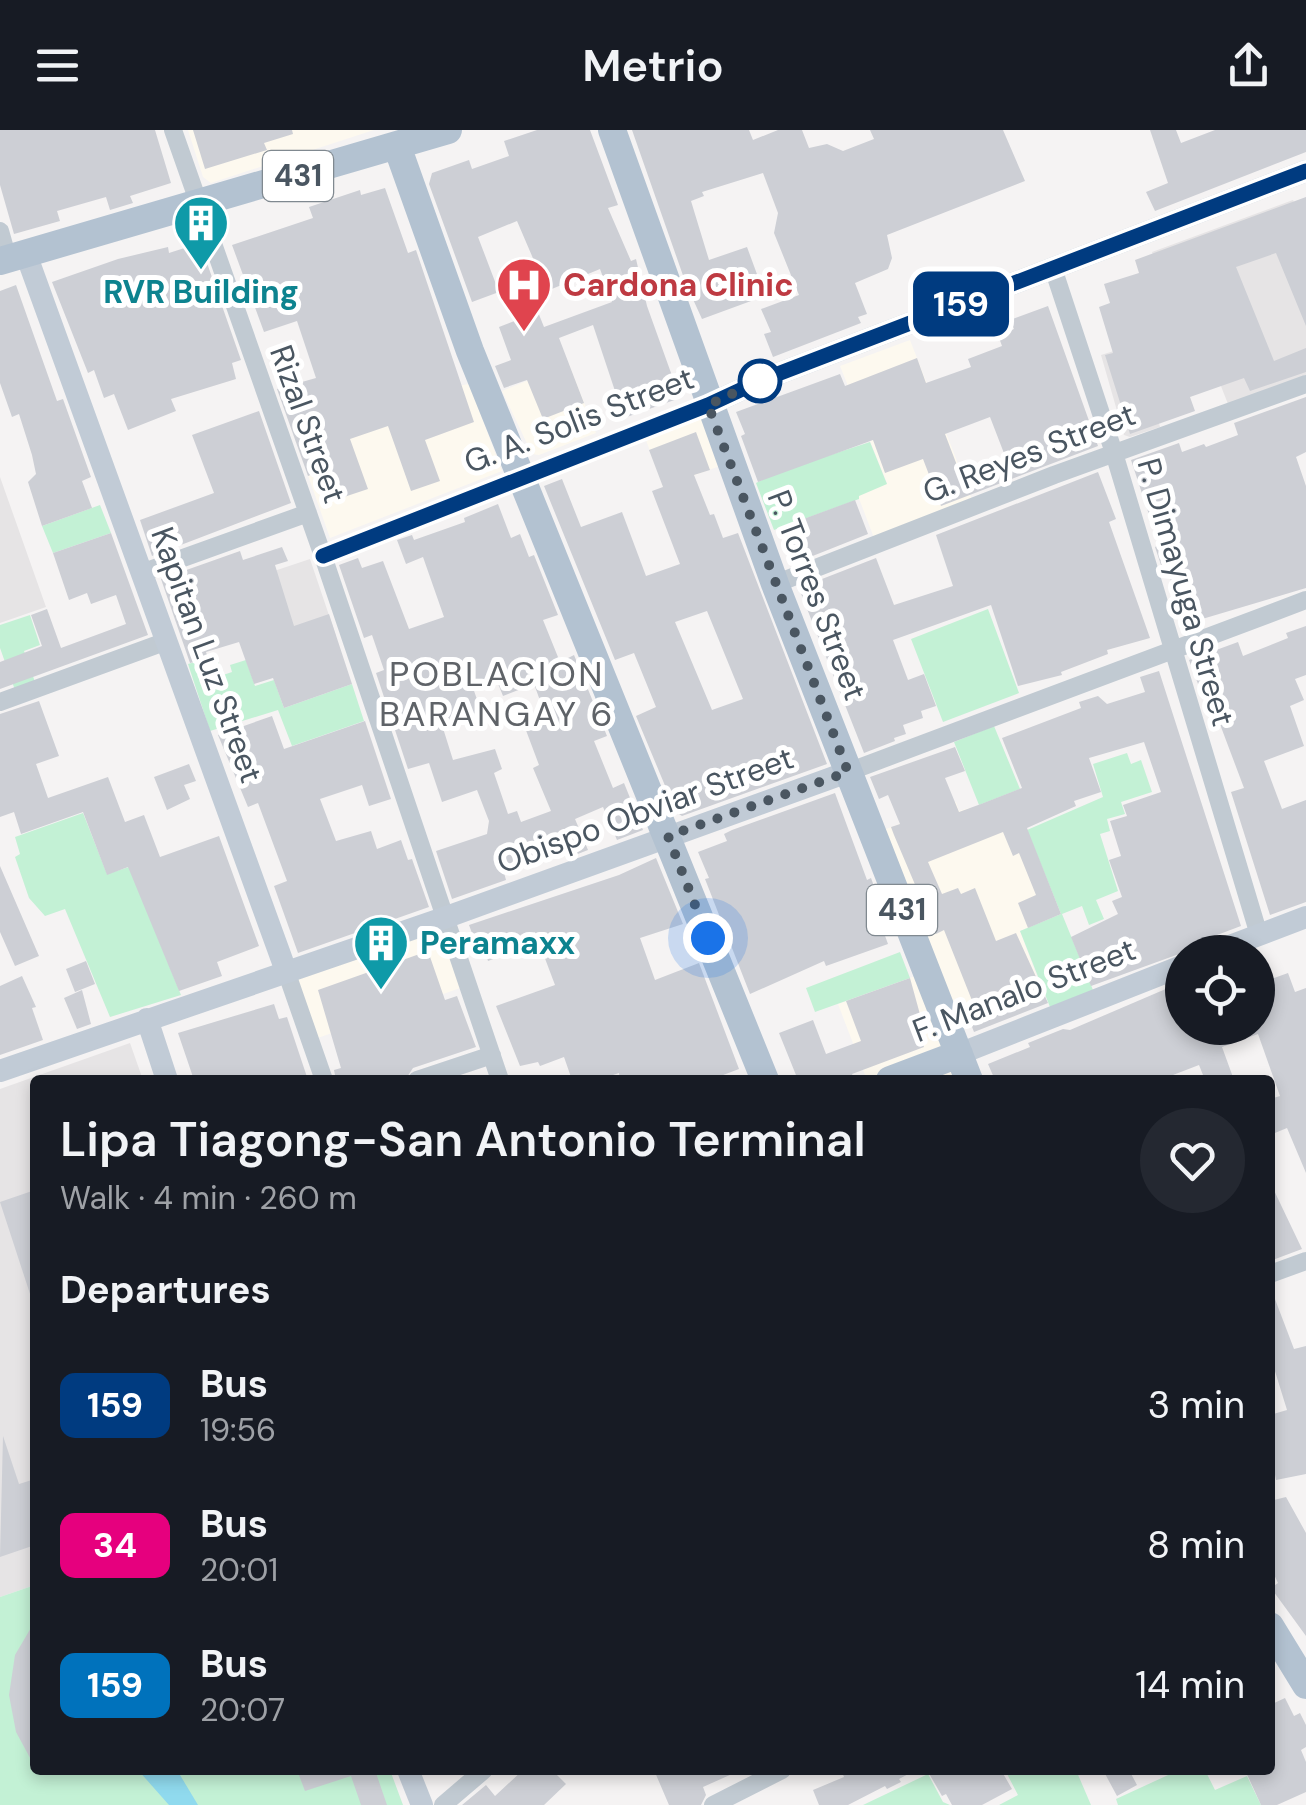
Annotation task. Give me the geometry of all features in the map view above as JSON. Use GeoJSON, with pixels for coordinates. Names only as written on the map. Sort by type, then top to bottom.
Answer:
{"type":"FeatureCollection","features":[{"type":"Feature","properties":{"kind":"main road","name":"431"},"geometry":{"type":"LineString","coordinates":[[11,258],[198,205],[394,138],[448,130]]}},
{"type":"Feature","properties":{"kind":"main road","name":"P. Torres Street"},"geometry":{"type":"LineString","coordinates":[[612,130],[775,584],[964,1067]]}},
{"type":"Feature","properties":{"kind":"main road"},"geometry":{"type":"LineString","coordinates":[[394,138],[464,333],[583,636],[763,1075]]}},
{"type":"Feature","properties":{"kind":"main road","name":"F. Manalo Street"},"geometry":{"type":"LineString","coordinates":[[918,1075],[964,1067]]}},
{"type":"Feature","properties":{"kind":"main road"},"geometry":{"type":"LineString","coordinates":[[1275,1634],[1306,1684]]}},
{"type":"Feature","properties":{"kind":"street","name":"Rizal Street"},"geometry":{"type":"LineString","coordinates":[[173,130],[323,556],[498,1075]]}},
{"type":"Feature","properties":{"kind":"street","name":"G. A. Solis Street"},"geometry":{"type":"LineString","coordinates":[[323,556],[708,405],[762,380],[1306,171]]}},
{"type":"Feature","properties":{"kind":"street","name":"Kapitan Luz Street"},"geometry":{"type":"LineString","coordinates":[[0,231],[144,572],[322,1075]]}},
{"type":"Feature","properties":{"kind":"street","name":"P. Dimayuga Street"},"geometry":{"type":"LineString","coordinates":[[1054,268],[1114,452],[1259,935]]}},
{"type":"Feature","properties":{"kind":"street","name":"G. Reyes Street"},"geometry":{"type":"LineString","coordinates":[[775,584],[1114,452],[1306,384]]}},
{"type":"Feature","properties":{"kind":"street"},"geometry":{"type":"LineString","coordinates":[[144,572],[308,513]]}},
{"type":"Feature","properties":{"kind":"street","name":"Obispo Obviar Street"},"geometry":{"type":"LineString","coordinates":[[0,1071],[444,918],[1306,600]]}},
{"type":"Feature","properties":{"kind":"street"},"geometry":{"type":"LineString","coordinates":[[0,702],[167,641]]}},
{"type":"Feature","properties":{"kind":"street"},"geometry":{"type":"LineString","coordinates":[[1259,935],[1306,917]]}},
{"type":"Feature","properties":{"kind":"street","name":"F. Manalo Street"},"geometry":{"type":"LineString","coordinates":[[964,1067],[1165,974]]}},
{"type":"Feature","properties":{"kind":"street"},"geometry":{"type":"LineString","coordinates":[[148,1019],[165,1075]]}},
{"type":"Feature","properties":{"kind":"street"},"geometry":{"type":"LineString","coordinates":[[432,1075],[492,1055]]}},
{"type":"Feature","properties":{"kind":"street"},"geometry":{"type":"LineString","coordinates":[[1275,1272],[1306,1262]]}},
{"type":"Feature","properties":{"kind":"street"},"geometry":{"type":"LineString","coordinates":[[410,1775],[422,1805]]}},
{"type":"Feature","properties":{"kind":"street"},"geometry":{"type":"LineString","coordinates":[[443,1805],[478,1775]]}},
{"type":"Feature","properties":{"kind":"street"},"geometry":{"type":"LineString","coordinates":[[713,1805],[772,1775]]}},
{"type":"Feature","properties":{"kind":"shaded area"},"geometry":{"type":"Polygon","coordinates":[[[188,130],[374,130],[211,183],[203,177],[188,130]]]}},
{"type":"Feature","properties":{"kind":"shaded area"},"geometry":{"type":"Polygon","coordinates":[[[1293,200],[1306,229],[1306,376],[1228,404],[1217,376],[1152,399],[1160,427],[1130,437],[1124,435],[1101,355],[1178,331],[1152,252],[1293,200]]]}},
{"type":"Feature","properties":{"kind":"shaded area"},"geometry":{"type":"Polygon","coordinates":[[[910,340],[974,505],[876,543],[858,496],[887,483],[840,366],[910,340]]]}},
{"type":"Feature","properties":{"kind":"shaded area"},"geometry":{"type":"Polygon","coordinates":[[[569,364],[596,433],[539,455],[532,454],[502,391],[569,364]]]}},
{"type":"Feature","properties":{"kind":"shaded area"},"geometry":{"type":"Polygon","coordinates":[[[469,384],[502,471],[330,538],[292,430],[377,400],[469,384]]]}},
{"type":"Feature","properties":{"kind":"shaded area"},"geometry":{"type":"Polygon","coordinates":[[[707,407],[728,463],[663,487],[643,432],[707,407]]]}},
{"type":"Feature","properties":{"kind":"shaded area"},"geometry":{"type":"Polygon","coordinates":[[[0,477],[46,607],[0,623],[0,477]]]}},
{"type":"Feature","properties":{"kind":"shaded area"},"geometry":{"type":"Polygon","coordinates":[[[310,559],[336,636],[268,659],[241,582],[310,559]]]}},
{"type":"Feature","properties":{"kind":"shaded area"},"geometry":{"type":"Polygon","coordinates":[[[1012,792],[1061,914],[1020,931],[1037,977],[944,1014],[873,834],[956,802],[959,811],[969,808],[971,813],[1012,792]]]}},
{"type":"Feature","properties":{"kind":"shaded area"},"geometry":{"type":"Polygon","coordinates":[[[443,920],[466,986],[312,1040],[288,972],[443,920]]]}},
{"type":"Feature","properties":{"kind":"shaded area"},"geometry":{"type":"Polygon","coordinates":[[[926,972],[967,1075],[865,1075],[838,1004],[926,972]]]}},
{"type":"Feature","properties":{"kind":"shaded area"},"geometry":{"type":"Polygon","coordinates":[[[130,1043],[141,1075],[40,1075],[130,1043]]]}},
{"type":"Feature","properties":{"kind":"shaded area"},"geometry":{"type":"Polygon","coordinates":[[[30,1078],[30,1587],[0,1597],[0,1089],[30,1078]]]}},
{"type":"Feature","properties":{"kind":"green space"},"geometry":{"type":"Polygon","coordinates":[[[870,442],[887,484],[859,499],[774,530],[756,483],[870,442]]]}},
{"type":"Feature","properties":{"kind":"green space"},"geometry":{"type":"Polygon","coordinates":[[[100,505],[111,533],[53,553],[42,526],[100,505]]]}},
{"type":"Feature","properties":{"kind":"green space"},"geometry":{"type":"Polygon","coordinates":[[[988,609],[1019,693],[943,722],[911,639],[988,609]]]}},
{"type":"Feature","properties":{"kind":"green space"},"geometry":{"type":"Polygon","coordinates":[[[30,615],[40,645],[24,651],[35,682],[15,690],[0,648],[0,625],[30,615]]]}},
{"type":"Feature","properties":{"kind":"green space"},"geometry":{"type":"Polygon","coordinates":[[[216,656],[223,675],[232,672],[230,665],[246,660],[255,686],[274,680],[284,708],[352,684],[364,721],[292,746],[278,710],[210,731],[188,664],[216,656]]]}},
{"type":"Feature","properties":{"kind":"green space"},"geometry":{"type":"Polygon","coordinates":[[[994,726],[1020,789],[979,805],[954,742],[994,726]]]}},
{"type":"Feature","properties":{"kind":"green space"},"geometry":{"type":"Polygon","coordinates":[[[1127,753],[1131,764],[1141,760],[1152,792],[1121,802],[1125,814],[1107,819],[1110,831],[1100,834],[1118,891],[1096,900],[1104,919],[1089,925],[1082,906],[1062,914],[1093,990],[1050,1007],[1020,931],[1061,914],[1027,830],[1103,797],[1093,764],[1127,753]]]}},
{"type":"Feature","properties":{"kind":"green space"},"geometry":{"type":"Polygon","coordinates":[[[83,813],[107,874],[129,867],[181,995],[110,1017],[65,909],[45,916],[29,898],[15,857],[20,854],[15,837],[83,813]]]}},
{"type":"Feature","properties":{"kind":"green space"},"geometry":{"type":"Polygon","coordinates":[[[900,952],[910,978],[815,1012],[806,988],[900,952]]]}},
{"type":"Feature","properties":{"kind":"green space"},"geometry":{"type":"Polygon","coordinates":[[[30,1587],[30,1775],[392,1775],[403,1805],[0,1805],[0,1597],[30,1587]]]}},
{"type":"Feature","properties":{"kind":"green space"},"geometry":{"type":"Polygon","coordinates":[[[929,1775],[943,1802],[950,1805],[863,1805],[929,1775]]]}},
{"type":"Feature","properties":{"kind":"green space"},"geometry":{"type":"Polygon","coordinates":[[[1008,1775],[1078,1775],[1091,1805],[999,1805],[1018,1795],[1008,1775]]]}},
{"type":"Feature","properties":{"kind":"green space"},"geometry":{"type":"Polygon","coordinates":[[[1168,1775],[1208,1775],[1215,1790],[1247,1776],[1261,1805],[1118,1805],[1116,1799],[1168,1775]]]}},
{"type":"Feature","properties":{"kind":"water"},"geometry":{"type":"Polygon","coordinates":[[[142,1775],[180,1775],[198,1805],[169,1805],[142,1775]]]}},
{"type":"Feature","properties":{"kind":"building"},"geometry":{"type":"Polygon","coordinates":[[[0,130],[155,130],[171,183],[130,196],[133,203],[110,210],[106,197],[57,211],[60,221],[14,234],[0,185],[0,130]]]}},
{"type":"Feature","properties":{"kind":"building"},"geometry":{"type":"Polygon","coordinates":[[[193,130],[292,130],[293,134],[264,143],[267,150],[205,169],[193,130]]]}},
{"type":"Feature","properties":{"kind":"building"},"geometry":{"type":"Polygon","coordinates":[[[537,130],[590,130],[618,205],[608,208],[631,261],[636,259],[647,306],[680,398],[624,418],[593,325],[559,338],[584,403],[543,419],[527,380],[504,388],[495,366],[511,360],[499,327],[538,312],[544,327],[612,302],[600,269],[547,291],[517,221],[478,237],[499,292],[472,302],[429,184],[432,173],[469,160],[472,169],[509,156],[504,141],[537,130]]]}},
{"type":"Feature","properties":{"kind":"building"},"geometry":{"type":"Polygon","coordinates":[[[632,130],[749,130],[753,140],[778,130],[802,130],[809,148],[827,144],[843,151],[874,139],[870,130],[1003,130],[1025,181],[887,235],[892,258],[888,269],[855,283],[867,314],[858,317],[861,323],[773,357],[764,334],[771,332],[761,309],[799,295],[774,233],[778,213],[763,173],[702,192],[704,196],[691,201],[709,260],[747,247],[765,296],[702,319],[632,130]]]}},
{"type":"Feature","properties":{"kind":"building"},"geometry":{"type":"Polygon","coordinates":[[[1150,130],[1176,130],[1181,143],[1215,130],[1306,130],[1306,152],[1155,211],[1146,192],[1168,183],[1150,130]]]}},
{"type":"Feature","properties":{"kind":"building"},"geometry":{"type":"Polygon","coordinates":[[[385,188],[408,253],[416,250],[474,422],[425,440],[440,481],[411,491],[388,426],[350,439],[368,489],[329,502],[318,472],[308,476],[277,389],[316,378],[297,321],[264,332],[232,245],[313,218],[309,207],[360,190],[361,195],[385,188]]]}},
{"type":"Feature","properties":{"kind":"building"},"geometry":{"type":"Polygon","coordinates":[[[1306,197],[1306,326],[1276,253],[1236,267],[1274,361],[1306,348],[1306,372],[1250,391],[1244,378],[1190,397],[1195,411],[1130,434],[1105,355],[1113,353],[1099,307],[1110,303],[1104,284],[1139,273],[1135,260],[1306,197]]]}},
{"type":"Feature","properties":{"kind":"building"},"geometry":{"type":"Polygon","coordinates":[[[200,243],[241,360],[232,363],[236,379],[171,399],[176,411],[128,430],[114,394],[104,398],[94,370],[88,373],[52,282],[118,259],[168,247],[169,253],[200,243]]]}},
{"type":"Feature","properties":{"kind":"building"},"geometry":{"type":"Polygon","coordinates":[[[16,285],[57,401],[63,399],[91,477],[82,481],[92,508],[42,526],[28,482],[36,474],[32,455],[19,414],[12,417],[0,383],[0,291],[16,285]]]}},
{"type":"Feature","properties":{"kind":"building"},"geometry":{"type":"Polygon","coordinates":[[[1048,306],[1098,446],[941,506],[923,459],[885,473],[873,440],[758,482],[736,412],[840,374],[845,386],[917,358],[926,383],[971,367],[968,359],[1002,346],[998,335],[1014,329],[1010,320],[1048,306]],[[990,417],[945,434],[963,481],[1007,461],[990,417]]]}},
{"type":"Feature","properties":{"kind":"building"},"geometry":{"type":"Polygon","coordinates":[[[1306,397],[1306,452],[1296,457],[1306,486],[1306,588],[1182,625],[1168,569],[1163,571],[1155,547],[1159,545],[1131,460],[1179,443],[1182,452],[1204,444],[1206,447],[1238,435],[1234,423],[1306,397]]]}},
{"type":"Feature","properties":{"kind":"building"},"geometry":{"type":"Polygon","coordinates":[[[259,411],[291,503],[152,556],[140,520],[214,493],[192,435],[259,411]]]}},
{"type":"Feature","properties":{"kind":"building"},"geometry":{"type":"Polygon","coordinates":[[[696,432],[710,470],[694,475],[723,538],[738,533],[827,764],[682,816],[676,812],[636,716],[656,707],[634,653],[615,660],[544,486],[562,479],[581,527],[622,512],[646,576],[680,564],[652,491],[663,487],[649,450],[696,432]],[[707,611],[675,622],[712,710],[743,699],[707,611]]]}},
{"type":"Feature","properties":{"kind":"building"},"geometry":{"type":"Polygon","coordinates":[[[1098,472],[1116,519],[1109,522],[1150,638],[1107,650],[1108,654],[1061,672],[1062,675],[1018,686],[991,605],[893,640],[908,680],[924,674],[936,706],[921,711],[923,718],[903,725],[906,734],[864,753],[800,591],[804,586],[876,558],[894,605],[953,586],[936,535],[1098,472]]]}},
{"type":"Feature","properties":{"kind":"building"},"geometry":{"type":"Polygon","coordinates":[[[855,500],[868,534],[795,563],[779,528],[855,500]]]}},
{"type":"Feature","properties":{"kind":"building"},"geometry":{"type":"Polygon","coordinates":[[[498,504],[511,538],[520,534],[529,557],[534,555],[558,615],[543,620],[560,662],[574,655],[607,736],[594,741],[613,788],[624,783],[643,830],[617,840],[603,807],[575,819],[588,850],[570,857],[565,846],[503,869],[506,880],[452,899],[436,851],[487,834],[489,821],[477,790],[442,802],[429,763],[408,769],[376,673],[384,670],[372,635],[364,638],[339,565],[358,558],[362,568],[383,561],[409,629],[444,617],[423,557],[406,564],[397,540],[412,535],[414,540],[465,522],[464,518],[498,504]],[[495,676],[472,685],[481,711],[442,725],[453,760],[495,749],[502,769],[494,773],[508,814],[517,811],[521,822],[551,811],[533,768],[539,765],[524,725],[546,717],[534,684],[503,696],[495,676]]]}},
{"type":"Feature","properties":{"kind":"building"},"geometry":{"type":"Polygon","coordinates":[[[111,533],[148,635],[0,689],[0,662],[42,646],[31,615],[47,609],[61,648],[126,624],[116,595],[91,604],[87,593],[69,600],[53,553],[111,533]]]}},
{"type":"Feature","properties":{"kind":"building"},"geometry":{"type":"Polygon","coordinates":[[[282,547],[288,561],[275,565],[294,626],[329,614],[352,684],[284,708],[273,678],[254,684],[239,642],[206,652],[208,658],[190,663],[161,579],[240,551],[243,560],[282,547]]]}},
{"type":"Feature","properties":{"kind":"building"},"geometry":{"type":"Polygon","coordinates":[[[1306,626],[1306,675],[1295,679],[1304,700],[1290,706],[1304,746],[1264,761],[1282,809],[1306,800],[1306,902],[1270,915],[1231,792],[1244,788],[1215,711],[1209,713],[1189,660],[1238,642],[1243,656],[1288,638],[1286,633],[1306,626]]]}},
{"type":"Feature","properties":{"kind":"building"},"geometry":{"type":"Polygon","coordinates":[[[1159,671],[1241,926],[1217,935],[1165,935],[1165,959],[1091,986],[1071,937],[1118,914],[1112,901],[1122,897],[1109,860],[1121,856],[1110,821],[1127,816],[1123,805],[1161,792],[1144,742],[1089,758],[1101,792],[1074,801],[1076,806],[1027,828],[1061,914],[1028,928],[1018,903],[1036,895],[1019,853],[1013,856],[1003,832],[928,862],[942,894],[958,888],[961,894],[975,888],[996,941],[1016,933],[1048,1003],[974,1032],[964,1006],[973,1003],[944,930],[936,934],[891,827],[900,824],[888,795],[879,799],[870,777],[955,747],[965,771],[945,778],[959,812],[981,804],[1022,788],[1002,738],[1081,708],[1079,702],[1098,696],[1107,704],[1145,692],[1140,677],[1159,671]]]}},
{"type":"Feature","properties":{"kind":"building"},"geometry":{"type":"Polygon","coordinates":[[[39,701],[59,756],[36,764],[48,798],[108,777],[125,822],[144,815],[160,857],[219,836],[259,946],[217,962],[222,976],[179,991],[128,867],[107,875],[83,812],[21,834],[14,812],[0,817],[0,714],[39,701]]]}},
{"type":"Feature","properties":{"kind":"building"},"geometry":{"type":"Polygon","coordinates":[[[272,716],[284,749],[365,721],[391,799],[369,806],[362,785],[320,799],[336,841],[371,831],[377,849],[401,840],[429,907],[298,953],[274,886],[287,881],[258,803],[248,807],[218,735],[272,716]]]}},
{"type":"Feature","properties":{"kind":"building"},"geometry":{"type":"Polygon","coordinates":[[[189,764],[196,781],[184,785],[190,799],[167,810],[154,777],[189,764]]]}},
{"type":"Feature","properties":{"kind":"building"},"geometry":{"type":"Polygon","coordinates":[[[835,793],[867,880],[871,878],[882,908],[876,911],[888,944],[826,966],[824,961],[750,994],[698,852],[727,841],[724,834],[732,830],[835,793]]]}},
{"type":"Feature","properties":{"kind":"building"},"geometry":{"type":"Polygon","coordinates":[[[656,858],[683,924],[640,938],[655,980],[699,963],[739,1069],[723,1075],[570,1075],[564,1057],[540,1066],[538,1062],[520,1066],[496,1006],[555,985],[535,932],[506,943],[509,953],[488,961],[485,950],[479,952],[469,925],[619,875],[656,858]]]}},
{"type":"Feature","properties":{"kind":"building"},"geometry":{"type":"Polygon","coordinates":[[[0,866],[39,956],[15,966],[0,932],[0,866]]]}},
{"type":"Feature","properties":{"kind":"building"},"geometry":{"type":"Polygon","coordinates":[[[428,951],[445,1000],[457,996],[476,1047],[413,1068],[408,1075],[335,1075],[334,1070],[341,1068],[318,990],[428,951]]]}},
{"type":"Feature","properties":{"kind":"building"},"geometry":{"type":"Polygon","coordinates":[[[86,961],[95,984],[75,992],[66,969],[86,961]]]}},
{"type":"Feature","properties":{"kind":"building"},"geometry":{"type":"Polygon","coordinates":[[[1288,973],[1295,992],[1306,988],[1306,1173],[1287,1128],[1275,1133],[1275,1098],[1280,1096],[1262,1045],[1275,1045],[1275,978],[1288,973]]]}},
{"type":"Feature","properties":{"kind":"building"},"geometry":{"type":"Polygon","coordinates":[[[22,976],[36,1007],[32,1008],[43,1040],[0,1055],[0,986],[22,976]]]}},
{"type":"Feature","properties":{"kind":"building"},"geometry":{"type":"Polygon","coordinates":[[[910,978],[921,1018],[914,1021],[924,1047],[852,1075],[796,1075],[779,1033],[813,1020],[826,1054],[861,1041],[846,1001],[910,978]]]}},
{"type":"Feature","properties":{"kind":"building"},"geometry":{"type":"Polygon","coordinates":[[[1165,989],[1165,1045],[1228,1045],[1222,1047],[1232,1075],[1203,1075],[1199,1065],[1173,1075],[993,1075],[988,1064],[1030,1047],[1028,1043],[1063,1029],[1070,1030],[1165,989]]]}},
{"type":"Feature","properties":{"kind":"building"},"geometry":{"type":"Polygon","coordinates":[[[82,990],[91,1024],[77,1029],[64,998],[82,990]]]}},
{"type":"Feature","properties":{"kind":"building"},"geometry":{"type":"Polygon","coordinates":[[[274,1004],[279,1019],[287,1017],[306,1075],[192,1075],[178,1033],[274,1004]]]}},
{"type":"Feature","properties":{"kind":"building"},"geometry":{"type":"Polygon","coordinates":[[[30,1192],[30,1294],[0,1202],[30,1192]]]}},
{"type":"Feature","properties":{"kind":"building"},"geometry":{"type":"Polygon","coordinates":[[[1275,1192],[1302,1249],[1275,1259],[1275,1192]]]}},
{"type":"Feature","properties":{"kind":"building"},"geometry":{"type":"Polygon","coordinates":[[[1275,1299],[1294,1349],[1306,1346],[1306,1474],[1276,1480],[1275,1414],[1287,1410],[1275,1371],[1275,1299]]]}},
{"type":"Feature","properties":{"kind":"building"},"geometry":{"type":"Polygon","coordinates":[[[3,1436],[19,1484],[30,1481],[30,1547],[0,1557],[3,1436]]]}},
{"type":"Feature","properties":{"kind":"building"},"geometry":{"type":"Polygon","coordinates":[[[1286,1497],[1306,1533],[1306,1636],[1275,1593],[1275,1500],[1286,1497]]]}},
{"type":"Feature","properties":{"kind":"building"},"geometry":{"type":"Polygon","coordinates":[[[30,1630],[30,1758],[16,1732],[9,1695],[15,1655],[30,1630]]]}},
{"type":"Feature","properties":{"kind":"building"},"geometry":{"type":"Polygon","coordinates":[[[1285,1698],[1294,1716],[1300,1713],[1306,1725],[1306,1747],[1301,1750],[1306,1762],[1306,1792],[1277,1805],[1261,1805],[1247,1775],[1275,1775],[1275,1703],[1285,1698]]]}},
{"type":"Feature","properties":{"kind":"building"},"geometry":{"type":"Polygon","coordinates":[[[299,1775],[377,1775],[387,1805],[361,1805],[351,1776],[305,1791],[299,1775]]]}},
{"type":"Feature","properties":{"kind":"building"},"geometry":{"type":"Polygon","coordinates":[[[518,1775],[557,1775],[566,1784],[544,1805],[462,1805],[486,1785],[495,1796],[518,1775]]]}},
{"type":"Feature","properties":{"kind":"building"},"geometry":{"type":"Polygon","coordinates":[[[656,1775],[730,1775],[703,1787],[706,1795],[701,1805],[669,1805],[656,1775]]]}},
{"type":"Feature","properties":{"kind":"building"},"geometry":{"type":"Polygon","coordinates":[[[907,1775],[899,1779],[901,1782],[848,1805],[819,1805],[813,1790],[844,1777],[907,1775]]]}},
{"type":"Feature","properties":{"kind":"building"},"geometry":{"type":"Polygon","coordinates":[[[930,1775],[1004,1775],[1012,1789],[982,1805],[952,1805],[946,1794],[942,1796],[930,1775]]]}},
{"type":"Feature","properties":{"kind":"building"},"geometry":{"type":"Polygon","coordinates":[[[1106,1775],[1132,1775],[1137,1785],[1117,1796],[1106,1775]]]}},
{"type":"Feature","properties":{"kind":"bus line","name":"159"},"geometry":{"type":"LineString","coordinates":[[323,556],[708,405],[762,380],[1306,171]]}},
{"type":"Feature","properties":{"kind":"place","name":"RVR Building"},"geometry":{"type":"Point","coordinates":[201,272]}},
{"type":"Feature","properties":{"kind":"place","name":"Cardona Clinic"},"geometry":{"type":"Point","coordinates":[524,334]}},
{"type":"Feature","properties":{"kind":"place","name":"Peramaxx"},"geometry":{"type":"Point","coordinates":[381,992]}},
{"type":"Feature","properties":{"kind":"district","name":"POBLACION BARANGAY 6"},"geometry":{"type":"Point","coordinates":[497,694]}},
{"type":"Feature","properties":{"kind":"route"},"geometry":{"type":"LineString","coordinates":[[708,938],[668,836],[848,772],[708,405],[760,381]]}}]}
